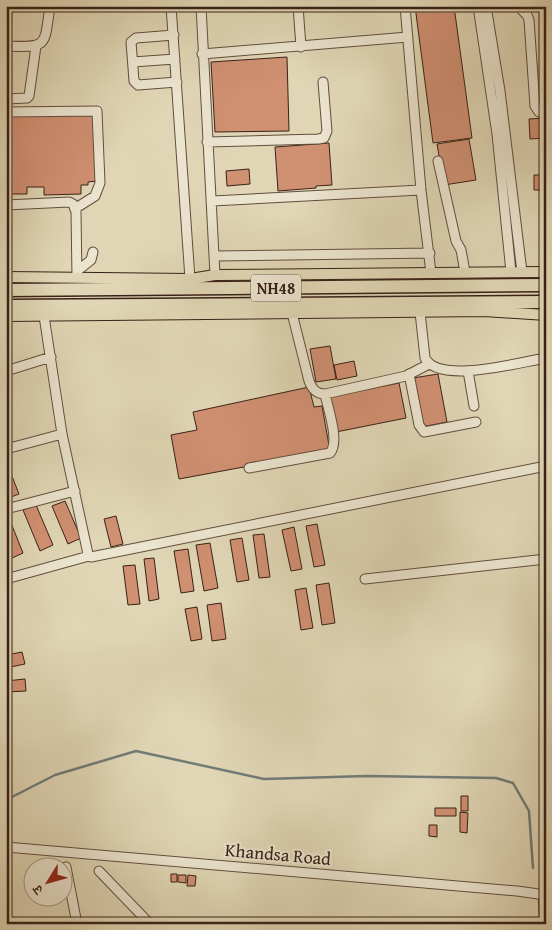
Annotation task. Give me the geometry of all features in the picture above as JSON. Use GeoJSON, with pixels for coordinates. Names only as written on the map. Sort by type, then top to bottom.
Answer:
{"type":"FeatureCollection","features":[{"type":"Feature","properties":{"kind":"highway","name":"NH48"},"geometry":{"type":"LineString","coordinates":[[6,290],[546,285]]}},
{"type":"Feature","properties":{"kind":"highway","name":"NH48"},"geometry":{"type":"LineString","coordinates":[[6,306],[546,302]]}},
{"type":"Feature","properties":{"kind":"main road"},"geometry":{"type":"LineString","coordinates":[[6,277],[77,274],[190,278],[215,275],[546,272]]}},
{"type":"Feature","properties":{"kind":"main road"},"geometry":{"type":"LineString","coordinates":[[6,316],[484,311],[546,315]]}},
{"type":"Feature","properties":{"kind":"street"},"geometry":{"type":"LineString","coordinates":[[6,46],[36,46],[43,40],[47,33],[50,6]]}},
{"type":"Feature","properties":{"kind":"street"},"geometry":{"type":"LineString","coordinates":[[171,6],[190,278]]}},
{"type":"Feature","properties":{"kind":"street"},"geometry":{"type":"LineString","coordinates":[[201,6],[215,275]]}},
{"type":"Feature","properties":{"kind":"street"},"geometry":{"type":"LineString","coordinates":[[298,6],[301,47]]}},
{"type":"Feature","properties":{"kind":"street"},"geometry":{"type":"LineString","coordinates":[[404,6],[421,190],[431,273]]}},
{"type":"Feature","properties":{"kind":"street"},"geometry":{"type":"LineString","coordinates":[[478,6],[497,134],[511,272]]}},
{"type":"Feature","properties":{"kind":"street"},"geometry":{"type":"LineString","coordinates":[[486,6],[500,91],[522,272]]}},
{"type":"Feature","properties":{"kind":"street"},"geometry":{"type":"LineString","coordinates":[[518,6],[529,20],[535,106],[539,112],[546,114]]}},
{"type":"Feature","properties":{"kind":"street"},"geometry":{"type":"LineString","coordinates":[[174,35],[136,38],[133,40],[134,80],[138,85],[177,82]]}},
{"type":"Feature","properties":{"kind":"street"},"geometry":{"type":"LineString","coordinates":[[202,54],[408,37]]}},
{"type":"Feature","properties":{"kind":"street"},"geometry":{"type":"LineString","coordinates":[[6,99],[29,96],[36,46]]}},
{"type":"Feature","properties":{"kind":"street"},"geometry":{"type":"LineString","coordinates":[[133,62],[175,59]]}},
{"type":"Feature","properties":{"kind":"street"},"geometry":{"type":"LineString","coordinates":[[207,142],[318,140],[324,138],[327,131],[322,82]]}},
{"type":"Feature","properties":{"kind":"street"},"geometry":{"type":"LineString","coordinates":[[6,112],[97,111],[100,183],[95,196],[76,208]]}},
{"type":"Feature","properties":{"kind":"street"},"geometry":{"type":"LineString","coordinates":[[438,161],[456,242],[462,250],[465,272]]}},
{"type":"Feature","properties":{"kind":"street"},"geometry":{"type":"LineString","coordinates":[[212,202],[421,190]]}},
{"type":"Feature","properties":{"kind":"street"},"geometry":{"type":"LineString","coordinates":[[6,205],[69,202],[76,208],[77,274]]}},
{"type":"Feature","properties":{"kind":"street"},"geometry":{"type":"LineString","coordinates":[[77,274],[92,260],[93,252]]}},
{"type":"Feature","properties":{"kind":"street"},"geometry":{"type":"LineString","coordinates":[[215,256],[430,253]]}},
{"type":"Feature","properties":{"kind":"street"},"geometry":{"type":"LineString","coordinates":[[420,312],[425,358],[429,364],[453,371],[468,371],[546,358]]}},
{"type":"Feature","properties":{"kind":"street"},"geometry":{"type":"LineString","coordinates":[[292,313],[309,381],[316,392],[325,394],[409,374],[429,364]]}},
{"type":"Feature","properties":{"kind":"street"},"geometry":{"type":"LineString","coordinates":[[44,316],[62,434],[89,556]]}},
{"type":"Feature","properties":{"kind":"street"},"geometry":{"type":"LineString","coordinates":[[6,372],[51,357]]}},
{"type":"Feature","properties":{"kind":"street"},"geometry":{"type":"LineString","coordinates":[[468,371],[474,406]]}},
{"type":"Feature","properties":{"kind":"street"},"geometry":{"type":"LineString","coordinates":[[409,374],[420,425],[424,432],[476,422]]}},
{"type":"Feature","properties":{"kind":"street"},"geometry":{"type":"LineString","coordinates":[[249,468],[330,452],[333,449],[334,439],[325,394]]}},
{"type":"Feature","properties":{"kind":"street"},"geometry":{"type":"LineString","coordinates":[[6,449],[62,434]]}},
{"type":"Feature","properties":{"kind":"street"},"geometry":{"type":"LineString","coordinates":[[6,579],[89,556],[93,557],[546,466]]}},
{"type":"Feature","properties":{"kind":"street"},"geometry":{"type":"LineString","coordinates":[[6,509],[75,491]]}},
{"type":"Feature","properties":{"kind":"street"},"geometry":{"type":"LineString","coordinates":[[365,578],[546,559]]}},
{"type":"Feature","properties":{"kind":"street","name":"Khandsa Road"},"geometry":{"type":"LineString","coordinates":[[6,847],[517,891],[544,895]]}},
{"type":"Feature","properties":{"kind":"street"},"geometry":{"type":"LineString","coordinates":[[99,871],[150,924]]}},
{"type":"Feature","properties":{"kind":"street"},"geometry":{"type":"LineString","coordinates":[[544,895],[545,924]]}},
{"type":"Feature","properties":{"kind":"street"},"geometry":{"type":"LineString","coordinates":[[72,898],[77,924]]}},
{"type":"Feature","properties":{"kind":"building"},"geometry":{"type":"Polygon","coordinates":[[[415,6],[454,6],[472,138],[433,143],[415,6]]]}},
{"type":"Feature","properties":{"kind":"building"},"geometry":{"type":"Polygon","coordinates":[[[287,57],[289,131],[215,132],[211,62],[287,57]]]}},
{"type":"Feature","properties":{"kind":"building"},"geometry":{"type":"Polygon","coordinates":[[[95,113],[97,181],[88,182],[88,185],[81,185],[81,194],[44,195],[44,187],[27,187],[27,194],[6,194],[6,115],[95,113]]]}},
{"type":"Feature","properties":{"kind":"building"},"geometry":{"type":"Polygon","coordinates":[[[546,118],[546,138],[530,139],[529,119],[546,118]]]}},
{"type":"Feature","properties":{"kind":"building"},"geometry":{"type":"Polygon","coordinates":[[[469,139],[476,180],[444,185],[437,144],[469,139]]]}},
{"type":"Feature","properties":{"kind":"building"},"geometry":{"type":"Polygon","coordinates":[[[329,143],[332,185],[278,191],[275,147],[329,143]]]}},
{"type":"Feature","properties":{"kind":"building"},"geometry":{"type":"Polygon","coordinates":[[[249,169],[250,184],[227,186],[226,171],[249,169]]]}},
{"type":"Feature","properties":{"kind":"building"},"geometry":{"type":"Polygon","coordinates":[[[534,175],[546,175],[546,190],[534,190],[534,175]]]}},
{"type":"Feature","properties":{"kind":"building"},"geometry":{"type":"Polygon","coordinates":[[[330,346],[336,379],[316,382],[310,349],[330,346]]]}},
{"type":"Feature","properties":{"kind":"building"},"geometry":{"type":"Polygon","coordinates":[[[354,361],[357,376],[337,380],[334,365],[354,361]]]}},
{"type":"Feature","properties":{"kind":"building"},"geometry":{"type":"Polygon","coordinates":[[[438,374],[447,422],[422,427],[413,378],[438,374]]]}},
{"type":"Feature","properties":{"kind":"building"},"geometry":{"type":"Polygon","coordinates":[[[399,383],[406,418],[336,432],[329,397],[399,383]]]}},
{"type":"Feature","properties":{"kind":"building"},"geometry":{"type":"Polygon","coordinates":[[[309,387],[314,407],[322,406],[330,451],[179,479],[171,435],[197,430],[193,412],[309,387]]]}},
{"type":"Feature","properties":{"kind":"building"},"geometry":{"type":"Polygon","coordinates":[[[6,461],[19,494],[6,499],[6,461]]]}},
{"type":"Feature","properties":{"kind":"building"},"geometry":{"type":"Polygon","coordinates":[[[65,501],[81,538],[68,544],[52,506],[65,501]]]}},
{"type":"Feature","properties":{"kind":"building"},"geometry":{"type":"Polygon","coordinates":[[[36,505],[53,545],[40,551],[23,510],[36,505]]]}},
{"type":"Feature","properties":{"kind":"building"},"geometry":{"type":"Polygon","coordinates":[[[7,513],[23,553],[10,559],[6,550],[7,513]]]}},
{"type":"Feature","properties":{"kind":"building"},"geometry":{"type":"Polygon","coordinates":[[[116,516],[123,544],[111,547],[104,519],[116,516]]]}},
{"type":"Feature","properties":{"kind":"building"},"geometry":{"type":"Polygon","coordinates":[[[317,524],[325,565],[314,567],[306,526],[317,524]]]}},
{"type":"Feature","properties":{"kind":"building"},"geometry":{"type":"Polygon","coordinates":[[[294,527],[302,569],[291,571],[282,530],[294,527]]]}},
{"type":"Feature","properties":{"kind":"building"},"geometry":{"type":"Polygon","coordinates":[[[264,534],[270,577],[259,578],[253,535],[264,534]]]}},
{"type":"Feature","properties":{"kind":"building"},"geometry":{"type":"Polygon","coordinates":[[[242,538],[249,580],[237,582],[230,540],[242,538]]]}},
{"type":"Feature","properties":{"kind":"building"},"geometry":{"type":"Polygon","coordinates":[[[210,543],[218,588],[204,591],[196,545],[210,543]]]}},
{"type":"Feature","properties":{"kind":"building"},"geometry":{"type":"Polygon","coordinates":[[[188,549],[194,591],[181,593],[174,551],[188,549]]]}},
{"type":"Feature","properties":{"kind":"building"},"geometry":{"type":"Polygon","coordinates":[[[154,558],[159,599],[149,601],[144,559],[154,558]]]}},
{"type":"Feature","properties":{"kind":"building"},"geometry":{"type":"Polygon","coordinates":[[[135,565],[140,604],[128,605],[123,566],[135,565]]]}},
{"type":"Feature","properties":{"kind":"building"},"geometry":{"type":"Polygon","coordinates":[[[329,583],[335,623],[322,625],[316,585],[329,583]]]}},
{"type":"Feature","properties":{"kind":"building"},"geometry":{"type":"Polygon","coordinates":[[[306,588],[313,628],[301,630],[295,590],[306,588]]]}},
{"type":"Feature","properties":{"kind":"building"},"geometry":{"type":"Polygon","coordinates":[[[221,603],[226,639],[212,641],[207,605],[221,603]]]}},
{"type":"Feature","properties":{"kind":"building"},"geometry":{"type":"Polygon","coordinates":[[[197,607],[202,639],[191,641],[185,609],[197,607]]]}},
{"type":"Feature","properties":{"kind":"building"},"geometry":{"type":"Polygon","coordinates":[[[22,652],[25,664],[6,668],[6,655],[22,652]]]}},
{"type":"Feature","properties":{"kind":"building"},"geometry":{"type":"Polygon","coordinates":[[[25,679],[26,691],[6,692],[6,681],[25,679]]]}},
{"type":"Feature","properties":{"kind":"building"},"geometry":{"type":"Polygon","coordinates":[[[461,796],[468,796],[468,811],[461,811],[461,796]]]}},
{"type":"Feature","properties":{"kind":"building"},"geometry":{"type":"Polygon","coordinates":[[[435,808],[456,808],[456,816],[435,816],[435,808]]]}},
{"type":"Feature","properties":{"kind":"building"},"geometry":{"type":"Polygon","coordinates":[[[460,812],[468,813],[467,833],[460,832],[460,812]]]}},
{"type":"Feature","properties":{"kind":"building"},"geometry":{"type":"Polygon","coordinates":[[[429,825],[437,825],[437,837],[429,836],[429,825]]]}},
{"type":"Feature","properties":{"kind":"building"},"geometry":{"type":"Polygon","coordinates":[[[171,874],[177,874],[177,882],[171,882],[171,874]]]}},
{"type":"Feature","properties":{"kind":"building"},"geometry":{"type":"Polygon","coordinates":[[[178,875],[186,875],[186,883],[178,882],[178,875]]]}},
{"type":"Feature","properties":{"kind":"building"},"geometry":{"type":"Polygon","coordinates":[[[188,875],[196,876],[195,886],[187,886],[188,875]]]}},
{"type":"Feature","properties":{"kind":"waterway"},"geometry":{"type":"LineString","coordinates":[[6,800],[55,775],[136,751],[264,779],[367,776],[496,778],[513,783],[529,811],[533,868]]}}]}
